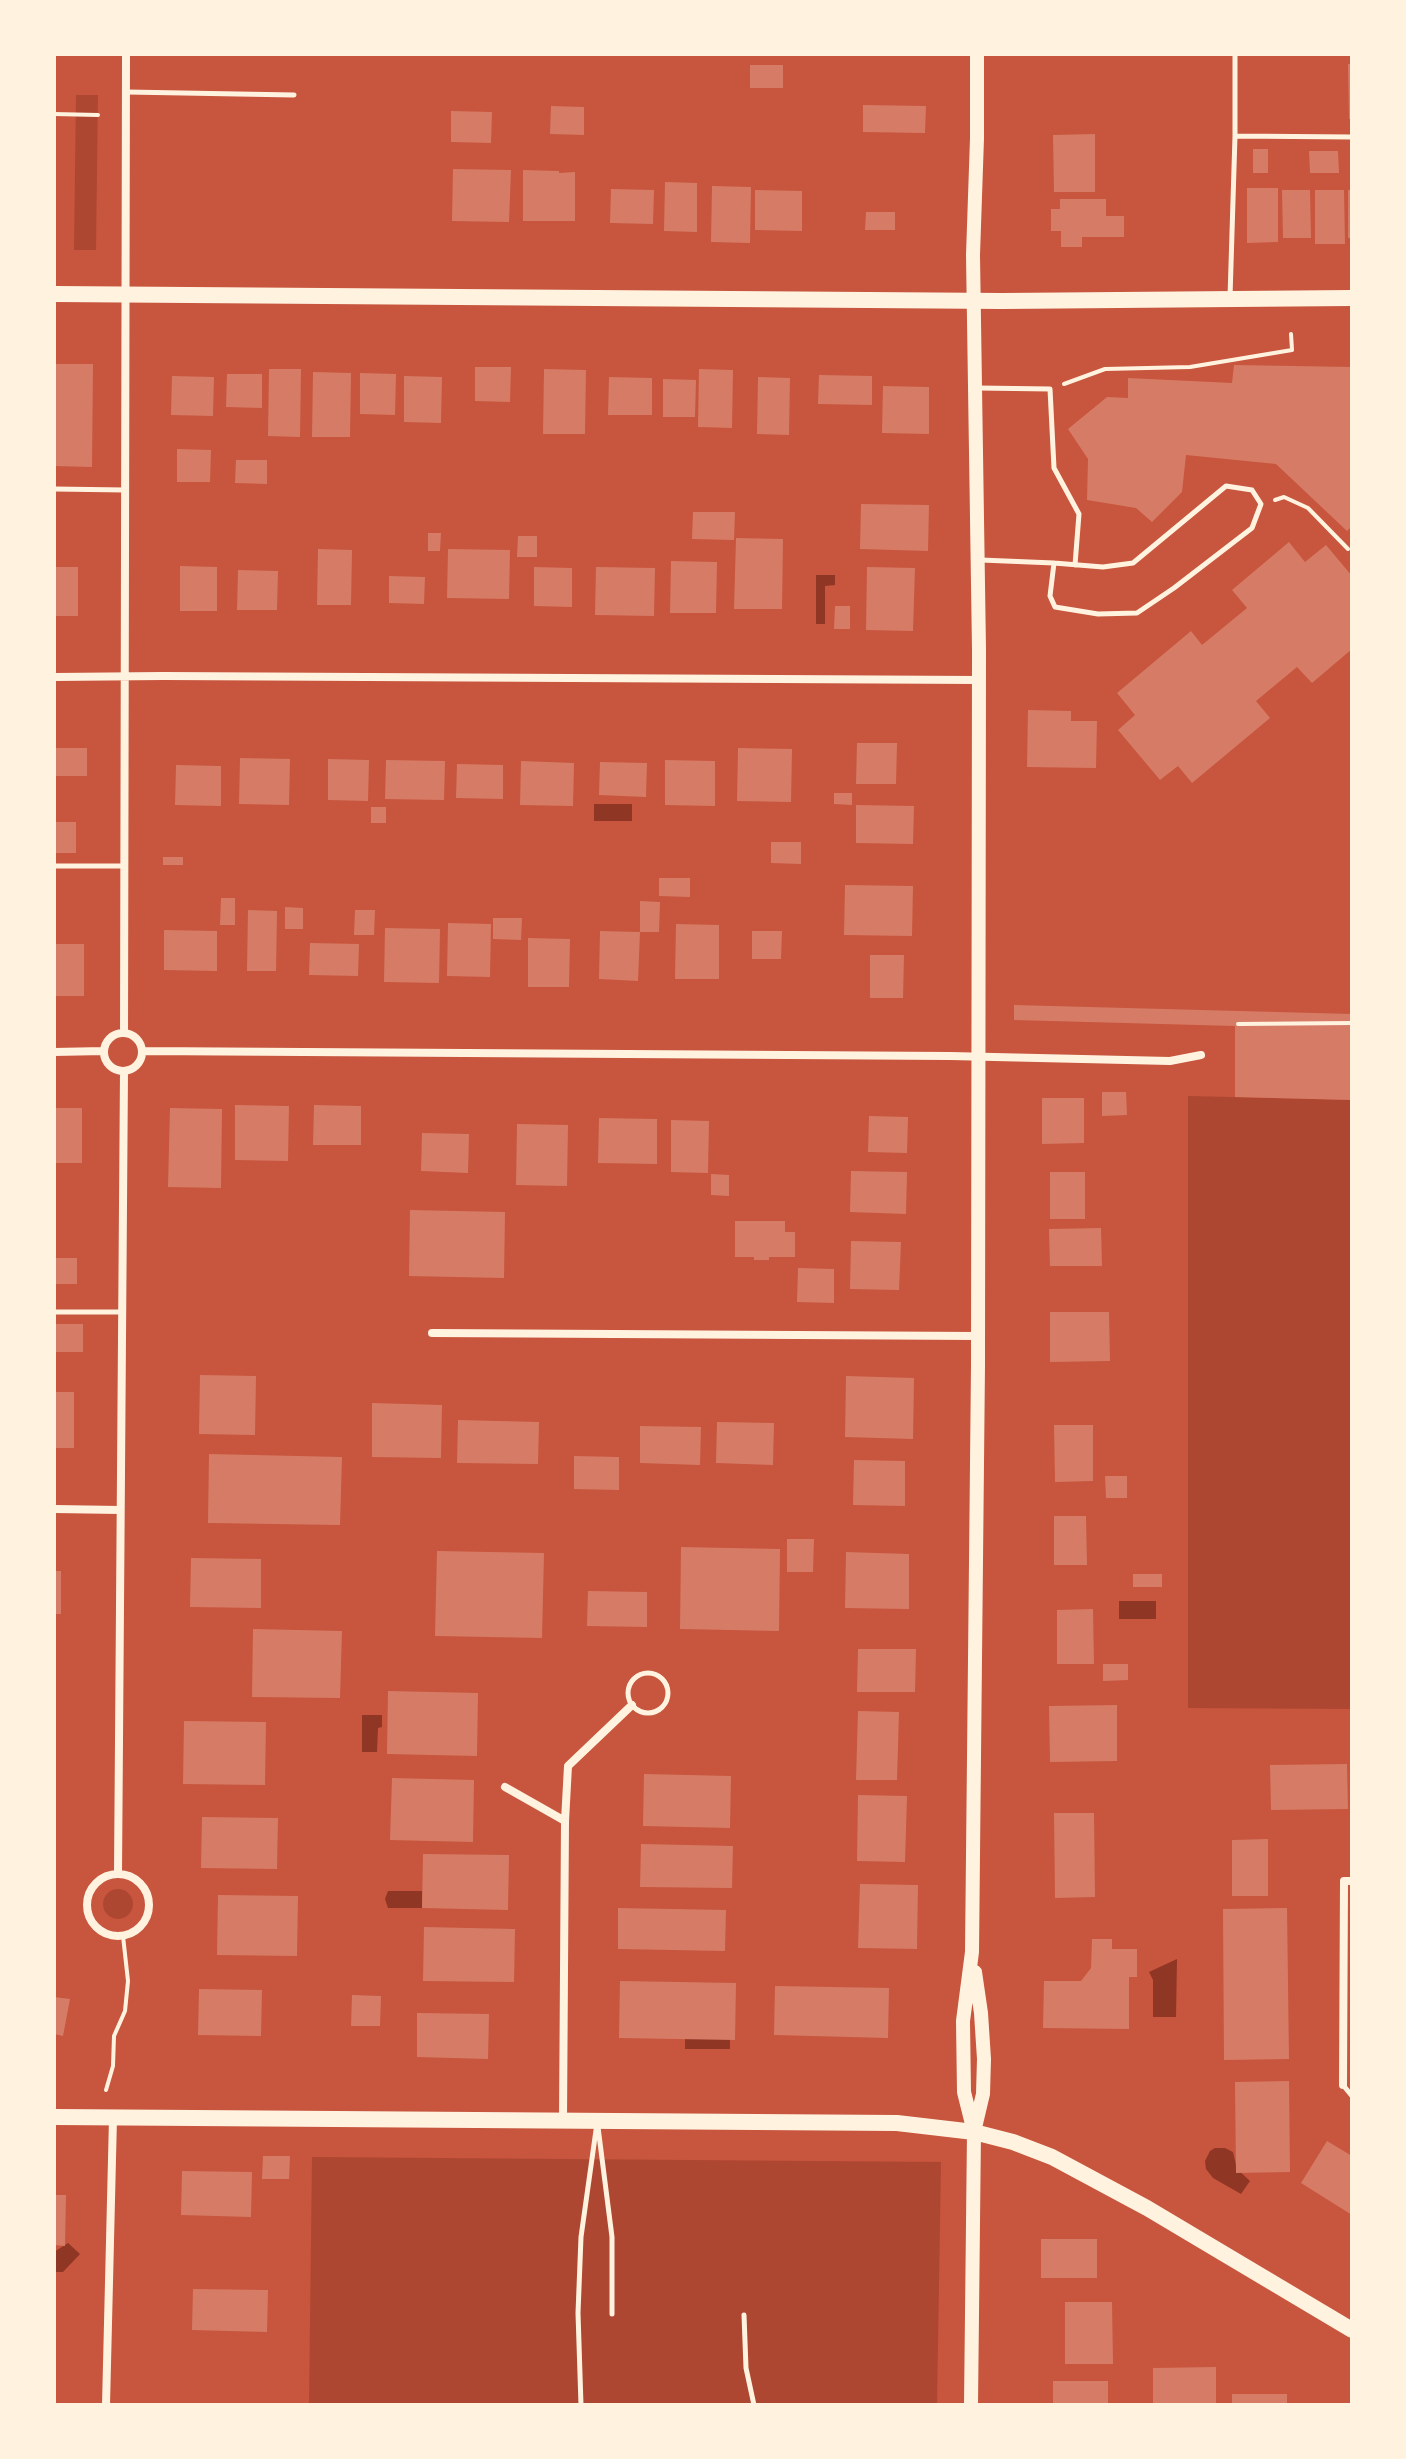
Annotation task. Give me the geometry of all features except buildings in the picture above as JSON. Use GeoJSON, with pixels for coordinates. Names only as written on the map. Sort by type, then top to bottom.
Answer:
{"type":"FeatureCollection","features":[{"type":"Feature","properties":{"kind":"main road"},"geometry":{"type":"LineString","coordinates":[[54,294],[974,301],[1352,298]]}},
{"type":"Feature","properties":{"kind":"main road"},"geometry":{"type":"LineString","coordinates":[[54,2117],[897,2123],[974,2132],[1052,2157],[1147,2208],[1352,2330]]}},
{"type":"Feature","properties":{"kind":"street"},"geometry":{"type":"LineString","coordinates":[[124,1033],[126,54]]}},
{"type":"Feature","properties":{"kind":"street"},"geometry":{"type":"LineString","coordinates":[[971,2405],[974,2132],[983,2094],[984,2059],[972,1952],[978,1336],[979,680],[974,388],[977,54]]}},
{"type":"Feature","properties":{"kind":"street"},"geometry":{"type":"LineString","coordinates":[[54,677],[979,680]]}},
{"type":"Feature","properties":{"kind":"street"},"geometry":{"type":"LineString","coordinates":[[124,1033],[136,1038],[142,1051],[137,1065],[124,1071],[109,1065],[104,1051],[110,1038],[124,1033]]}},
{"type":"Feature","properties":{"kind":"street"},"geometry":{"type":"LineString","coordinates":[[54,1052],[104,1051]]}},
{"type":"Feature","properties":{"kind":"street"},"geometry":{"type":"LineString","coordinates":[[142,1051],[1170,1061],[1201,1055]]}},
{"type":"Feature","properties":{"kind":"street"},"geometry":{"type":"LineString","coordinates":[[118,1873],[124,1071]]}},
{"type":"Feature","properties":{"kind":"street"},"geometry":{"type":"LineString","coordinates":[[432,1333],[978,1336]]}},
{"type":"Feature","properties":{"kind":"street"},"geometry":{"type":"LineString","coordinates":[[54,1509],[120,1510]]}},
{"type":"Feature","properties":{"kind":"street"},"geometry":{"type":"LineString","coordinates":[[563,2121],[568,1766],[632,1705]]}},
{"type":"Feature","properties":{"kind":"street"},"geometry":{"type":"LineString","coordinates":[[505,1787],[565,1821]]}},
{"type":"Feature","properties":{"kind":"street"},"geometry":{"type":"LineString","coordinates":[[118,1873],[138,1880],[149,1898],[147,1918],[141,1927],[123,1936],[111,1936],[100,1931],[87,1913],[86,1901],[97,1881],[118,1873]]}},
{"type":"Feature","properties":{"kind":"street"},"geometry":{"type":"LineString","coordinates":[[1343,2085],[1344,1881],[1352,1881]]}},
{"type":"Feature","properties":{"kind":"street"},"geometry":{"type":"LineString","coordinates":[[106,2405],[113,2117]]}},
{"type":"Feature","properties":{"kind":"lane"},"geometry":{"type":"LineString","coordinates":[[1230,298],[1235,54]]}},
{"type":"Feature","properties":{"kind":"lane"},"geometry":{"type":"LineString","coordinates":[[127,92],[294,95]]}},
{"type":"Feature","properties":{"kind":"lane"},"geometry":{"type":"LineString","coordinates":[[1235,136],[1352,137]]}},
{"type":"Feature","properties":{"kind":"lane"},"geometry":{"type":"LineString","coordinates":[[974,388],[1050,389],[1054,468],[1079,514],[1075,565]]}},
{"type":"Feature","properties":{"kind":"lane"},"geometry":{"type":"LineString","coordinates":[[976,560],[1054,563],[1103,567],[1133,563],[1226,486],[1252,490],[1261,504],[1252,528],[1137,613],[1098,614],[1055,607],[1050,596],[1054,563]]}},
{"type":"Feature","properties":{"kind":"lane"},"geometry":{"type":"LineString","coordinates":[[54,489],[126,490]]}},
{"type":"Feature","properties":{"kind":"lane"},"geometry":{"type":"LineString","coordinates":[[54,866],[124,866]]}},
{"type":"Feature","properties":{"kind":"lane"},"geometry":{"type":"LineString","coordinates":[[54,1312],[122,1312]]}},
{"type":"Feature","properties":{"kind":"lane"},"geometry":{"type":"LineString","coordinates":[[651,1673],[664,1680],[668,1695],[661,1709],[646,1713],[632,1705],[628,1691],[636,1677],[651,1673]]}},
{"type":"Feature","properties":{"kind":"lane"},"geometry":{"type":"LineString","coordinates":[[1343,2085],[1352,2096]]}},
{"type":"Feature","properties":{"kind":"lane"},"geometry":{"type":"LineString","coordinates":[[597,2122],[612,2237],[612,2314]]}},
{"type":"Feature","properties":{"kind":"lane"},"geometry":{"type":"LineString","coordinates":[[581,2405],[578,2313],[581,2237],[597,2122]]}},
{"type":"Feature","properties":{"kind":"lane"},"geometry":{"type":"LineString","coordinates":[[744,2315],[746,2368],[754,2405]]}},
{"type":"Feature","properties":{"kind":"path"},"geometry":{"type":"LineString","coordinates":[[54,114],[98,115]]}},
{"type":"Feature","properties":{"kind":"path"},"geometry":{"type":"LineString","coordinates":[[1050,389],[1105,369],[1190,367],[1292,350],[1291,334]]}},
{"type":"Feature","properties":{"kind":"path"},"geometry":{"type":"LineString","coordinates":[[1261,504],[1284,497],[1308,508],[1348,549]]}},
{"type":"Feature","properties":{"kind":"path"},"geometry":{"type":"LineString","coordinates":[[1238,1024],[1352,1023]]}},
{"type":"Feature","properties":{"kind":"path"},"geometry":{"type":"LineString","coordinates":[[106,2090],[113,2066],[114,2036],[125,2011],[128,1981],[123,1936]]}},
{"type":"Feature","properties":{"kind":"shaded area"},"geometry":{"type":"Polygon","coordinates":[[[76,95],[98,95],[96,250],[74,250],[76,95]]]}},
{"type":"Feature","properties":{"kind":"shaded area"},"geometry":{"type":"Polygon","coordinates":[[[816,575],[835,575],[835,585],[825,586],[825,624],[816,624],[816,575]]]}},
{"type":"Feature","properties":{"kind":"shaded area"},"geometry":{"type":"Polygon","coordinates":[[[594,804],[632,804],[632,821],[594,821],[594,804]]]}},
{"type":"Feature","properties":{"kind":"shaded area"},"geometry":{"type":"Polygon","coordinates":[[[1188,1096],[1352,1100],[1352,1709],[1188,1708],[1188,1096]]]}},
{"type":"Feature","properties":{"kind":"shaded area"},"geometry":{"type":"Polygon","coordinates":[[[1119,1601],[1156,1601],[1156,1619],[1119,1619],[1119,1601]]]}},
{"type":"Feature","properties":{"kind":"shaded area"},"geometry":{"type":"Polygon","coordinates":[[[362,1715],[382,1715],[377,1752],[362,1752],[362,1715]]]}},
{"type":"Feature","properties":{"kind":"shaded area"},"geometry":{"type":"Polygon","coordinates":[[[118,1889],[129,1893],[133,1904],[129,1915],[118,1919],[107,1915],[103,1904],[107,1893],[118,1889]]]}},
{"type":"Feature","properties":{"kind":"shaded area"},"geometry":{"type":"Polygon","coordinates":[[[388,1891],[422,1891],[422,1908],[388,1908],[385,1899],[388,1891]]]}},
{"type":"Feature","properties":{"kind":"shaded area"},"geometry":{"type":"Polygon","coordinates":[[[1177,1959],[1176,2017],[1153,2017],[1153,1980],[1149,1972],[1177,1959]]]}},
{"type":"Feature","properties":{"kind":"shaded area"},"geometry":{"type":"Polygon","coordinates":[[[685,2023],[730,2023],[730,2049],[685,2049],[685,2023]]]}},
{"type":"Feature","properties":{"kind":"shaded area"},"geometry":{"type":"Polygon","coordinates":[[[1215,2148],[1233,2152],[1237,2169],[1250,2181],[1241,2194],[1213,2178],[1206,2169],[1205,2161],[1215,2148]]]}},
{"type":"Feature","properties":{"kind":"shaded area"},"geometry":{"type":"Polygon","coordinates":[[[312,2157],[941,2162],[937,2405],[309,2405],[312,2157]]]}},
{"type":"Feature","properties":{"kind":"shaded area"},"geometry":{"type":"Polygon","coordinates":[[[68,2243],[80,2254],[63,2272],[54,2272],[54,2252],[68,2243]]]}}]}
